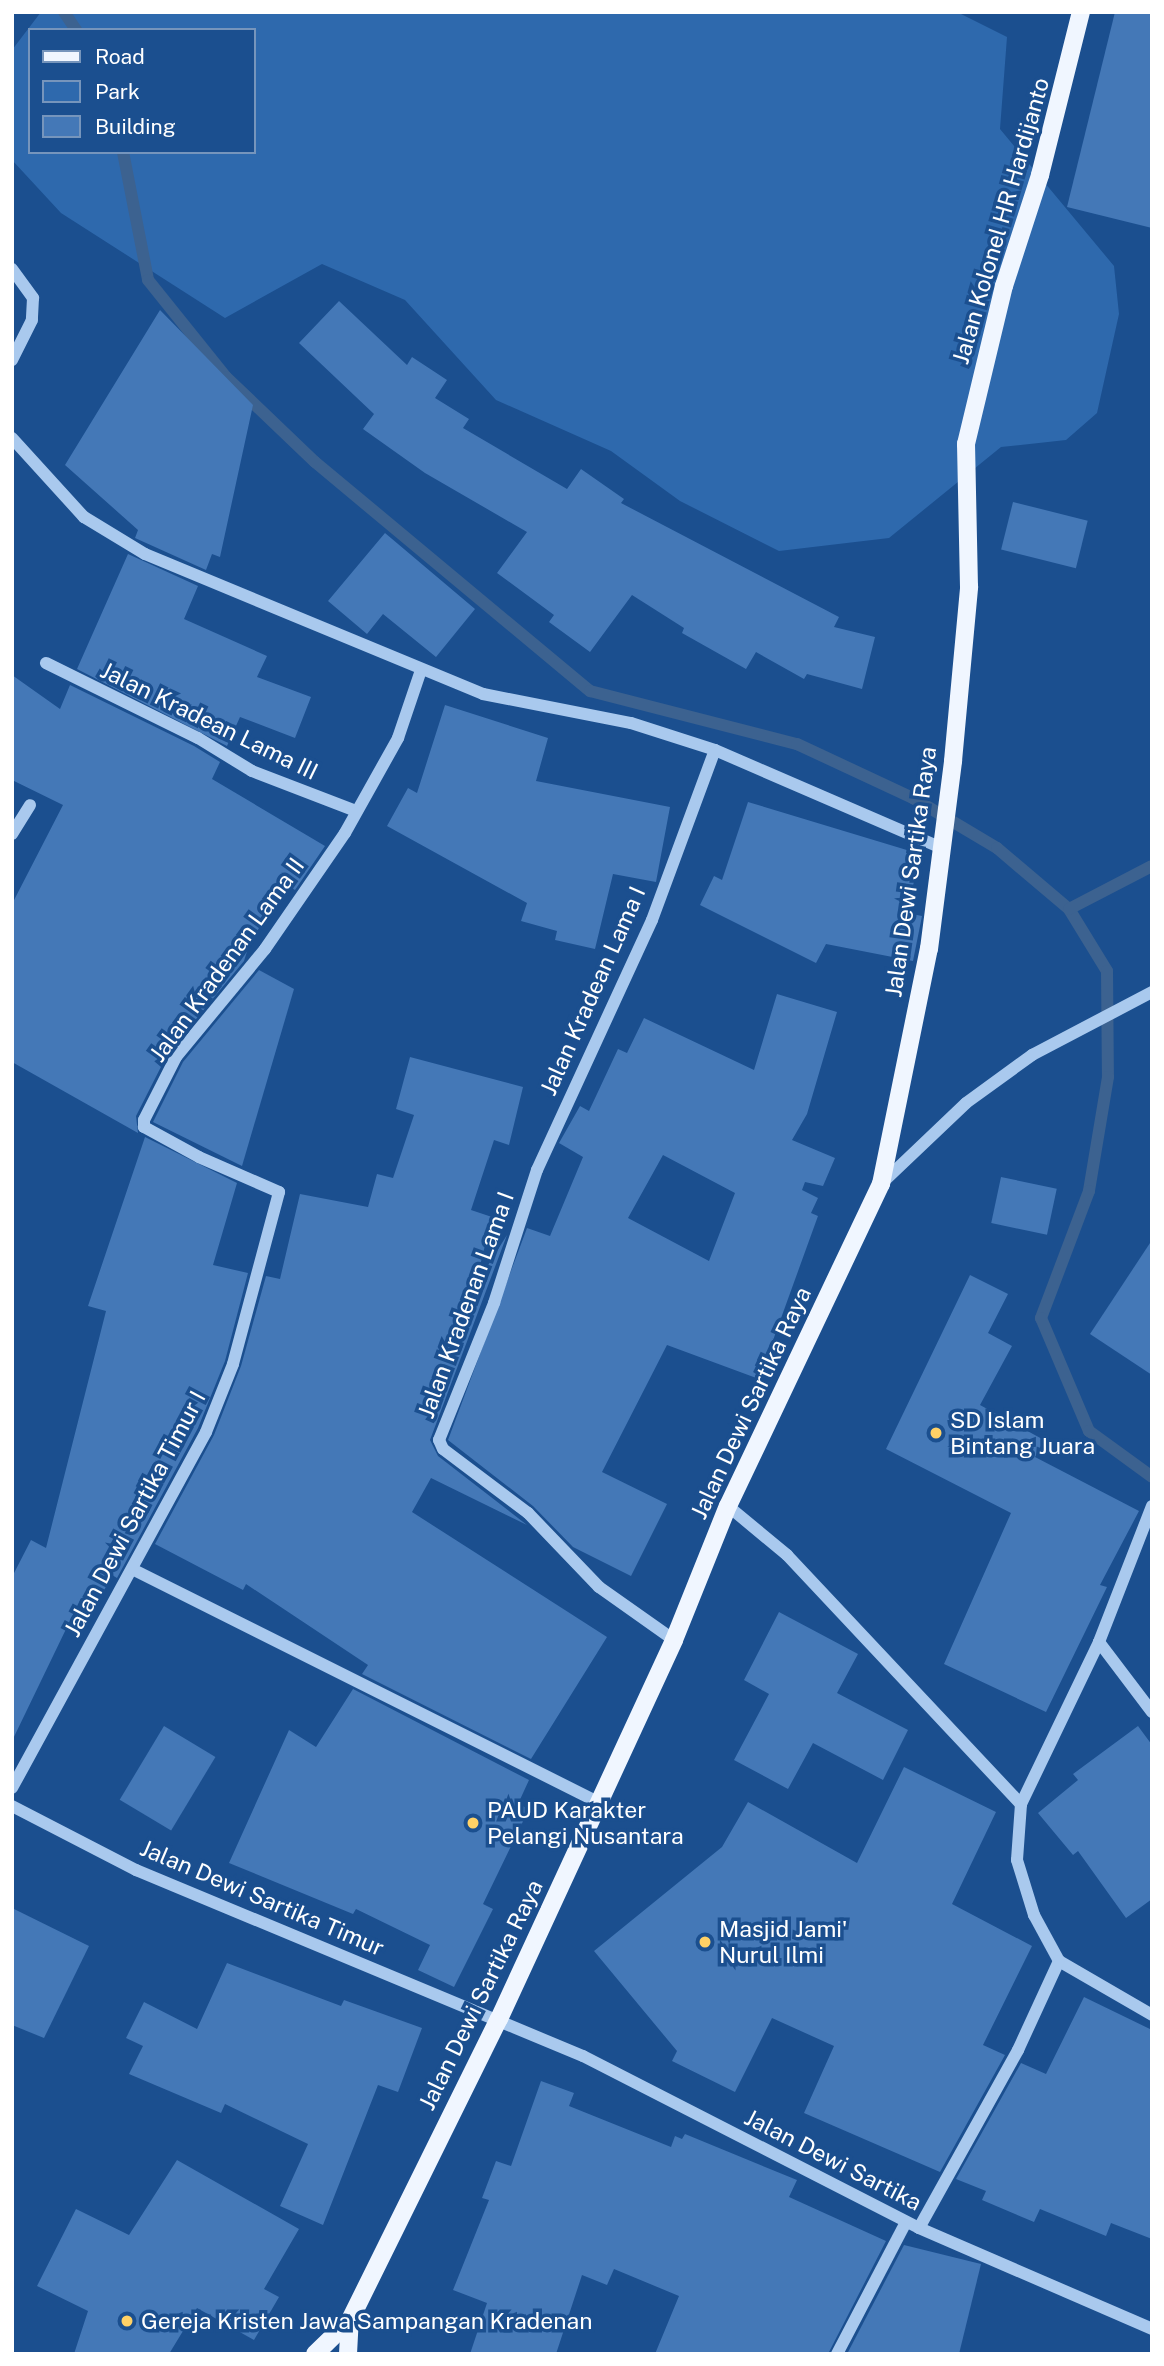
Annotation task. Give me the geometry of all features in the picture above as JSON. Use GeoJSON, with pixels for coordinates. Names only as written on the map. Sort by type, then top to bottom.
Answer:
{"type":"FeatureCollection","features":[{"type":"Feature","properties":{"kind":"main road","name":"Jalan Kolonel HR Hardijanto"},"geometry":{"type":"LineString","coordinates":[[966,444],[1004,286],[1043,163],[1081,12]]}},
{"type":"Feature","properties":{"kind":"main road","name":"Jalan Dewi Sartika Raya"},"geometry":{"type":"LineString","coordinates":[[315,2354],[350,2320],[499,2019],[674,1640],[728,1506],[881,1184],[929,949],[953,761],[969,587],[966,444]]}},
{"type":"Feature","properties":{"kind":"main road","name":"Jalan Dewi Sartika Raya"},"geometry":{"type":"LineString","coordinates":[[348,2354],[350,2320]]}},
{"type":"Feature","properties":{"kind":"street"},"geometry":{"type":"LineString","coordinates":[[12,269],[33,298],[33,320],[12,360]]}},
{"type":"Feature","properties":{"kind":"street"},"geometry":{"type":"LineString","coordinates":[[12,438],[84,517],[145,554],[317,621],[421,670],[483,694],[631,723],[715,750],[942,841]]}},
{"type":"Feature","properties":{"kind":"street","name":"Jalan Kradean Lama III"},"geometry":{"type":"LineString","coordinates":[[46,663],[253,771],[356,811]]}},
{"type":"Feature","properties":{"kind":"street","name":"Jalan Kradenan Lama II"},"geometry":{"type":"LineString","coordinates":[[144,1127],[176,1057],[265,949],[356,811],[398,738],[421,670]]}},
{"type":"Feature","properties":{"kind":"street","name":"Jalan Kradean Lama I"},"geometry":{"type":"LineString","coordinates":[[537,1170],[652,920],[715,750]]}},
{"type":"Feature","properties":{"kind":"street"},"geometry":{"type":"LineString","coordinates":[[12,834],[30,805]]}},
{"type":"Feature","properties":{"kind":"street"},"geometry":{"type":"LineString","coordinates":[[881,1184],[966,1103],[1089,1020],[1138,995],[1152,992]]}},
{"type":"Feature","properties":{"kind":"street","name":"Jalan Dewi Sartika Timur I"},"geometry":{"type":"LineString","coordinates":[[12,1788],[134,1570],[211,1421],[233,1364],[279,1192],[144,1127]]}},
{"type":"Feature","properties":{"kind":"street","name":"Jalan Kradenan Lama I"},"geometry":{"type":"LineString","coordinates":[[537,1170],[494,1303],[439,1440],[443,1449],[528,1513],[599,1587],[674,1640]]}},
{"type":"Feature","properties":{"kind":"street"},"geometry":{"type":"LineString","coordinates":[[728,1506],[788,1556],[1021,1804]]}},
{"type":"Feature","properties":{"kind":"street"},"geometry":{"type":"LineString","coordinates":[[1152,1506],[1099,1642],[1021,1804],[1017,1860],[1034,1915],[1059,1961],[1152,2015]]}},
{"type":"Feature","properties":{"kind":"street"},"geometry":{"type":"LineString","coordinates":[[134,1570],[600,1803]]}},
{"type":"Feature","properties":{"kind":"street"},"geometry":{"type":"LineString","coordinates":[[1099,1642],[1152,1712]]}},
{"type":"Feature","properties":{"kind":"street","name":"Jalan Dewi Sartika Timur"},"geometry":{"type":"LineString","coordinates":[[12,1806],[136,1870],[499,2019]]}},
{"type":"Feature","properties":{"kind":"street"},"geometry":{"type":"LineString","coordinates":[[919,2228],[1018,2050],[1059,1961]]}},
{"type":"Feature","properties":{"kind":"street","name":"Jalan Dewi Sartika"},"geometry":{"type":"LineString","coordinates":[[499,2019],[583,2056],[906,2222],[1152,2329]]}},
{"type":"Feature","properties":{"kind":"street"},"geometry":{"type":"LineString","coordinates":[[838,2354],[906,2222]]}},
{"type":"Feature","properties":{"kind":"green space"},"geometry":{"type":"Polygon","coordinates":[[[41,12],[957,12],[1007,37],[1000,129],[1114,266],[1119,314],[1097,413],[1066,440],[1001,447],[889,538],[779,551],[680,501],[611,451],[496,400],[405,300],[322,264],[225,318],[61,213],[12,160],[12,50],[28,29],[28,154],[256,154],[256,28],[29,28],[41,12]]]}},
{"type":"Feature","properties":{"kind":"building"},"geometry":{"type":"Polygon","coordinates":[[[1115,12],[1152,12],[1152,228],[1067,207],[1115,12]]]}},
{"type":"Feature","properties":{"kind":"building"},"geometry":{"type":"Polygon","coordinates":[[[339,301],[407,365],[412,357],[447,380],[435,398],[469,419],[463,428],[567,489],[581,469],[624,499],[621,503],[839,617],[834,627],[875,637],[862,689],[807,674],[804,679],[756,652],[746,669],[682,633],[684,628],[632,595],[590,652],[549,622],[554,615],[497,573],[527,532],[425,473],[363,429],[374,414],[299,343],[339,301]]]}},
{"type":"Feature","properties":{"kind":"building"},"geometry":{"type":"Polygon","coordinates":[[[160,310],[253,405],[220,557],[212,554],[206,570],[135,538],[138,530],[65,465],[160,310]]]}},
{"type":"Feature","properties":{"kind":"building"},"geometry":{"type":"Polygon","coordinates":[[[1013,502],[1088,521],[1076,568],[1001,550],[1013,502]]]}},
{"type":"Feature","properties":{"kind":"building"},"geometry":{"type":"Polygon","coordinates":[[[385,533],[475,609],[436,657],[383,614],[367,634],[328,601],[385,533]]]}},
{"type":"Feature","properties":{"kind":"building"},"geometry":{"type":"Polygon","coordinates":[[[128,554],[198,586],[184,619],[267,656],[257,677],[311,697],[295,738],[240,717],[227,746],[77,669],[128,554]]]}},
{"type":"Feature","properties":{"kind":"building"},"geometry":{"type":"Polygon","coordinates":[[[12,675],[60,709],[70,685],[194,746],[220,762],[212,779],[325,846],[295,890],[287,885],[250,942],[244,961],[168,1053],[136,1116],[138,1133],[12,1062],[12,904],[63,805],[12,780],[12,675]]]}},
{"type":"Feature","properties":{"kind":"building"},"geometry":{"type":"Polygon","coordinates":[[[445,705],[548,738],[536,781],[670,807],[656,882],[613,874],[595,949],[555,940],[557,931],[521,921],[527,903],[387,826],[408,788],[417,793],[445,705]]]}},
{"type":"Feature","properties":{"kind":"building"},"geometry":{"type":"Polygon","coordinates":[[[748,802],[920,854],[907,913],[922,916],[913,961],[826,944],[816,963],[700,905],[714,876],[722,880],[748,802]]]}},
{"type":"Feature","properties":{"kind":"building"},"geometry":{"type":"Polygon","coordinates":[[[259,970],[294,989],[242,1166],[153,1122],[183,1062],[259,970]]]}},
{"type":"Feature","properties":{"kind":"building"},"geometry":{"type":"Polygon","coordinates":[[[777,994],[837,1012],[807,1114],[792,1140],[835,1158],[823,1186],[805,1182],[802,1190],[818,1198],[811,1213],[818,1216],[759,1379],[667,1345],[602,1472],[667,1504],[631,1576],[573,1547],[533,1506],[448,1440],[527,1228],[550,1236],[583,1157],[559,1143],[580,1106],[589,1111],[618,1049],[627,1053],[644,1018],[754,1070],[777,994]],[[663,1155],[628,1218],[709,1261],[735,1193],[663,1155]]]}},
{"type":"Feature","properties":{"kind":"building"},"geometry":{"type":"Polygon","coordinates":[[[410,1057],[523,1087],[509,1145],[494,1140],[471,1210],[492,1217],[475,1286],[507,1235],[430,1440],[438,1456],[527,1525],[431,1478],[412,1512],[607,1637],[531,1759],[362,1674],[368,1665],[246,1584],[243,1590],[155,1544],[214,1435],[241,1366],[266,1276],[280,1279],[300,1194],[368,1207],[377,1174],[393,1178],[414,1115],[396,1109],[410,1057]]]}},
{"type":"Feature","properties":{"kind":"building"},"geometry":{"type":"Polygon","coordinates":[[[145,1137],[237,1183],[213,1265],[248,1273],[225,1361],[198,1428],[117,1578],[112,1575],[96,1606],[81,1598],[12,1741],[12,1577],[31,1540],[46,1548],[106,1311],[88,1306],[145,1137]]]}},
{"type":"Feature","properties":{"kind":"building"},"geometry":{"type":"Polygon","coordinates":[[[1001,1177],[1057,1189],[1047,1235],[991,1223],[1001,1177]]]}},
{"type":"Feature","properties":{"kind":"building"},"geometry":{"type":"Polygon","coordinates":[[[1152,1240],[1152,1375],[1090,1334],[1152,1240]]]}},
{"type":"Feature","properties":{"kind":"building"},"geometry":{"type":"Polygon","coordinates":[[[970,1275],[1008,1294],[988,1333],[1012,1346],[980,1405],[1044,1440],[1035,1457],[1139,1511],[1100,1585],[1107,1587],[1046,1712],[944,1664],[1011,1513],[886,1449],[970,1275]]]}},
{"type":"Feature","properties":{"kind":"building"},"geometry":{"type":"Polygon","coordinates":[[[779,1612],[858,1654],[837,1693],[908,1730],[883,1780],[813,1743],[788,1789],[734,1760],[769,1694],[744,1680],[779,1612]]]}},
{"type":"Feature","properties":{"kind":"building"},"geometry":{"type":"Polygon","coordinates":[[[353,1689],[529,1780],[518,1804],[529,1809],[483,1904],[493,1909],[454,1987],[418,1970],[430,1945],[356,1909],[353,1914],[229,1863],[289,1730],[316,1747],[353,1689]]]}},
{"type":"Feature","properties":{"kind":"building"},"geometry":{"type":"Polygon","coordinates":[[[164,1726],[215,1757],[171,1831],[120,1800],[164,1726]]]}},
{"type":"Feature","properties":{"kind":"building"},"geometry":{"type":"Polygon","coordinates":[[[1138,1726],[1152,1745],[1152,1899],[1126,1918],[1078,1851],[1073,1855],[1038,1813],[1078,1780],[1073,1774],[1138,1726]]]}},
{"type":"Feature","properties":{"kind":"building"},"geometry":{"type":"Polygon","coordinates":[[[904,1767],[996,1812],[952,1904],[1032,1946],[983,2045],[1005,2055],[940,2172],[804,2113],[834,2046],[772,2018],[735,2092],[672,2061],[677,2051],[594,1951],[722,1847],[748,1802],[857,1863],[904,1767]]]}},
{"type":"Feature","properties":{"kind":"building"},"geometry":{"type":"Polygon","coordinates":[[[12,1908],[89,1946],[44,2038],[12,2025],[12,1908]]]}},
{"type":"Feature","properties":{"kind":"building"},"geometry":{"type":"Polygon","coordinates":[[[227,1963],[341,2006],[344,2000],[422,2028],[398,2092],[378,2085],[323,2225],[280,2206],[308,2144],[225,2104],[221,2113],[129,2074],[143,2046],[126,2038],[144,2002],[197,2029],[227,1963]]]}},
{"type":"Feature","properties":{"kind":"building"},"geometry":{"type":"Polygon","coordinates":[[[1084,1997],[1152,2030],[1152,2239],[1111,2223],[1106,2236],[1040,2209],[1034,2222],[982,2200],[986,2191],[956,2179],[1021,2063],[1046,2074],[1084,1997]]]}},
{"type":"Feature","properties":{"kind":"building"},"geometry":{"type":"Polygon","coordinates":[[[541,2081],[574,2093],[569,2106],[671,2147],[675,2136],[682,2139],[685,2134],[797,2180],[789,2197],[886,2241],[828,2354],[655,2354],[679,2296],[614,2269],[607,2285],[582,2275],[556,2354],[470,2354],[487,2303],[453,2290],[489,2200],[482,2198],[496,2161],[511,2166],[541,2081]]]}},
{"type":"Feature","properties":{"kind":"building"},"geometry":{"type":"Polygon","coordinates":[[[177,2160],[299,2229],[264,2289],[279,2297],[254,2340],[197,2308],[169,2354],[74,2354],[88,2311],[37,2286],[76,2209],[129,2235],[177,2160]]]}},
{"type":"Feature","properties":{"kind":"building"},"geometry":{"type":"Polygon","coordinates":[[[904,2245],[981,2264],[959,2354],[847,2354],[904,2245]]]}},
{"type":"Feature","properties":{"kind":"waterway"},"geometry":{"type":"LineString","coordinates":[[64,12],[75,28]]}},
{"type":"Feature","properties":{"kind":"waterway"},"geometry":{"type":"LineString","coordinates":[[123,154],[148,280],[226,377],[315,462],[590,691],[797,744],[913,798],[997,848],[1069,909],[1107,971],[1108,1077],[1089,1191],[1041,1318],[1089,1431],[1152,1477]]}},
{"type":"Feature","properties":{"kind":"waterway"},"geometry":{"type":"LineString","coordinates":[[1069,909],[1152,866]]}},
{"type":"Feature","properties":{"kind":"place","name":"SD Islam Bintang Juara"},"geometry":{"type":"Point","coordinates":[936,1433]}},
{"type":"Feature","properties":{"kind":"place","name":"PAUD Karakter Pelangi Nusantara"},"geometry":{"type":"Point","coordinates":[473,1823]}},
{"type":"Feature","properties":{"kind":"place","name":"Masjid Jami' Nurul Ilmi"},"geometry":{"type":"Point","coordinates":[705,1942]}},
{"type":"Feature","properties":{"kind":"place","name":"Gereja Kristen Jawa Sampangan Kradenan"},"geometry":{"type":"Point","coordinates":[127,2321]}}]}
